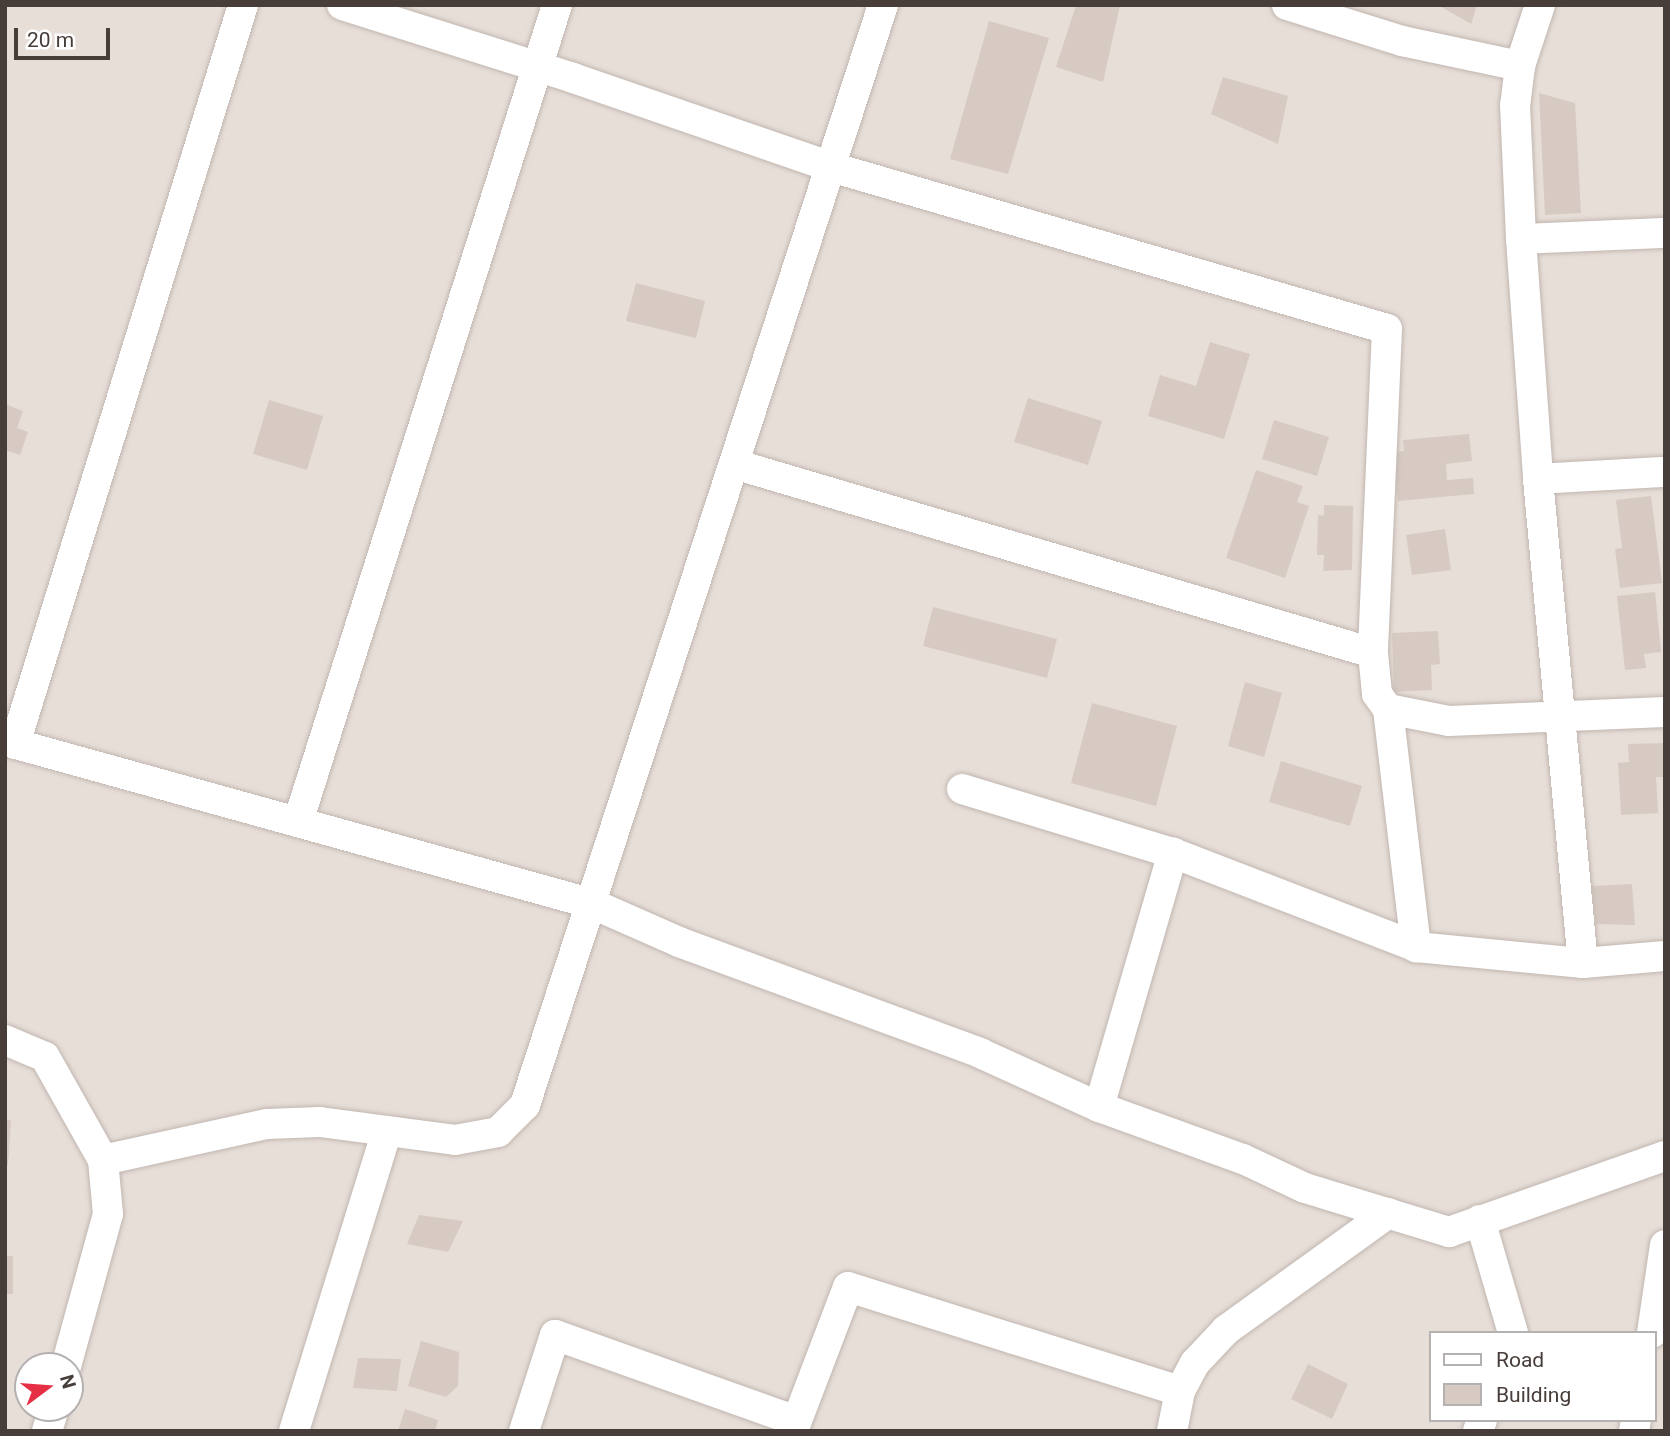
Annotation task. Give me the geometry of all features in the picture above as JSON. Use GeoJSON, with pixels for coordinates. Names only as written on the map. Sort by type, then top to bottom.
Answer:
{"type":"FeatureCollection","features":[{"type":"Feature","properties":{"kind":"street"},"geometry":{"type":"LineString","coordinates":[[243,5],[10,742],[593,904],[679,942],[980,1053],[1099,1107],[1243,1159],[1305,1188],[1449,1232],[1665,1156]]}},
{"type":"Feature","properties":{"kind":"street"},"geometry":{"type":"LineString","coordinates":[[342,5],[537,66],[831,167],[1387,329],[1373,653],[1377,694],[1388,709],[1416,947]]}},
{"type":"Feature","properties":{"kind":"street"},"geometry":{"type":"LineString","coordinates":[[298,822],[557,5]]}},
{"type":"Feature","properties":{"kind":"street"},"geometry":{"type":"LineString","coordinates":[[103,1160],[267,1124],[320,1122],[455,1140],[498,1132],[525,1105],[593,904],[883,5]]}},
{"type":"Feature","properties":{"kind":"street"},"geometry":{"type":"LineString","coordinates":[[1287,5],[1402,41],[1520,66]]}},
{"type":"Feature","properties":{"kind":"street"},"geometry":{"type":"LineString","coordinates":[[1540,5],[1520,66],[1515,104],[1521,239],[1538,479],[1583,963]]}},
{"type":"Feature","properties":{"kind":"street"},"geometry":{"type":"LineString","coordinates":[[1521,239],[1665,233]]}},
{"type":"Feature","properties":{"kind":"street"},"geometry":{"type":"LineString","coordinates":[[734,464],[1373,653]]}},
{"type":"Feature","properties":{"kind":"street"},"geometry":{"type":"LineString","coordinates":[[1538,479],[1665,472]]}},
{"type":"Feature","properties":{"kind":"street"},"geometry":{"type":"LineString","coordinates":[[1388,709],[1448,721],[1665,712]]}},
{"type":"Feature","properties":{"kind":"street"},"geometry":{"type":"LineString","coordinates":[[962,789],[1173,853],[1416,947],[1583,963],[1665,956]]}},
{"type":"Feature","properties":{"kind":"street"},"geometry":{"type":"LineString","coordinates":[[1099,1107],[1173,853]]}},
{"type":"Feature","properties":{"kind":"street"},"geometry":{"type":"LineString","coordinates":[[5,1040],[46,1057],[103,1160],[108,1214],[70,1352]]}},
{"type":"Feature","properties":{"kind":"street"},"geometry":{"type":"LineString","coordinates":[[294,1431],[387,1131]]}},
{"type":"Feature","properties":{"kind":"street"},"geometry":{"type":"LineString","coordinates":[[1172,1431],[1180,1391],[1195,1363],[1226,1330],[1388,1213]]}},
{"type":"Feature","properties":{"kind":"street"},"geometry":{"type":"LineString","coordinates":[[1480,1220],[1512,1331]]}},
{"type":"Feature","properties":{"kind":"street"},"geometry":{"type":"LineString","coordinates":[[1652,1331],[1665,1245]]}},
{"type":"Feature","properties":{"kind":"street"},"geometry":{"type":"LineString","coordinates":[[524,1431],[555,1335],[794,1426],[848,1287],[1180,1391]]}},
{"type":"Feature","properties":{"kind":"shaded area"},"geometry":{"type":"Polygon","coordinates":[[[5,5],[1665,5],[1665,1431],[5,1431],[5,5]]]}},
{"type":"Feature","properties":{"kind":"building"},"geometry":{"type":"Polygon","coordinates":[[[1076,5],[1120,5],[1103,82],[1056,67],[1076,5]]]}},
{"type":"Feature","properties":{"kind":"building"},"geometry":{"type":"Polygon","coordinates":[[[1438,5],[1477,5],[1471,24],[1438,5]]]}},
{"type":"Feature","properties":{"kind":"building"},"geometry":{"type":"Polygon","coordinates":[[[989,21],[1049,38],[1008,174],[950,159],[989,21]]]}},
{"type":"Feature","properties":{"kind":"building"},"geometry":{"type":"Polygon","coordinates":[[[1223,77],[1288,96],[1278,144],[1211,114],[1223,77]]]}},
{"type":"Feature","properties":{"kind":"building"},"geometry":{"type":"Polygon","coordinates":[[[1539,93],[1575,103],[1581,213],[1545,215],[1539,93]]]}},
{"type":"Feature","properties":{"kind":"building"},"geometry":{"type":"Polygon","coordinates":[[[636,283],[705,301],[696,338],[626,321],[636,283]]]}},
{"type":"Feature","properties":{"kind":"building"},"geometry":{"type":"Polygon","coordinates":[[[1210,342],[1250,354],[1224,439],[1148,416],[1160,375],[1196,386],[1210,342]]]}},
{"type":"Feature","properties":{"kind":"building"},"geometry":{"type":"Polygon","coordinates":[[[1028,398],[1102,421],[1088,465],[1014,442],[1028,398]]]}},
{"type":"Feature","properties":{"kind":"building"},"geometry":{"type":"Polygon","coordinates":[[[269,400],[323,416],[307,470],[253,454],[269,400]]]}},
{"type":"Feature","properties":{"kind":"building"},"geometry":{"type":"Polygon","coordinates":[[[5,404],[23,411],[17,428],[28,432],[20,455],[5,450],[5,404]]]}},
{"type":"Feature","properties":{"kind":"building"},"geometry":{"type":"Polygon","coordinates":[[[1274,420],[1329,437],[1317,476],[1262,459],[1274,420]]]}},
{"type":"Feature","properties":{"kind":"building"},"geometry":{"type":"Polygon","coordinates":[[[1469,434],[1472,461],[1446,464],[1447,480],[1473,478],[1474,494],[1398,501],[1393,452],[1404,451],[1403,440],[1469,434]]]}},
{"type":"Feature","properties":{"kind":"building"},"geometry":{"type":"Polygon","coordinates":[[[1256,470],[1303,486],[1297,502],[1309,506],[1285,578],[1226,558],[1256,470]]]}},
{"type":"Feature","properties":{"kind":"building"},"geometry":{"type":"Polygon","coordinates":[[[1651,496],[1662,583],[1620,588],[1615,549],[1622,548],[1616,500],[1651,496]]]}},
{"type":"Feature","properties":{"kind":"building"},"geometry":{"type":"Polygon","coordinates":[[[1324,505],[1353,506],[1352,570],[1323,571],[1324,555],[1317,555],[1318,515],[1324,516],[1324,505]]]}},
{"type":"Feature","properties":{"kind":"building"},"geometry":{"type":"Polygon","coordinates":[[[1445,529],[1451,570],[1412,575],[1406,535],[1445,529]]]}},
{"type":"Feature","properties":{"kind":"building"},"geometry":{"type":"Polygon","coordinates":[[[1655,592],[1661,652],[1644,654],[1646,668],[1625,670],[1617,596],[1655,592]]]}},
{"type":"Feature","properties":{"kind":"building"},"geometry":{"type":"Polygon","coordinates":[[[933,607],[1057,639],[1047,678],[923,646],[933,607]]]}},
{"type":"Feature","properties":{"kind":"building"},"geometry":{"type":"Polygon","coordinates":[[[1438,631],[1440,664],[1431,665],[1432,690],[1394,692],[1392,633],[1438,631]]]}},
{"type":"Feature","properties":{"kind":"building"},"geometry":{"type":"Polygon","coordinates":[[[1245,682],[1282,693],[1264,757],[1228,746],[1245,682]]]}},
{"type":"Feature","properties":{"kind":"building"},"geometry":{"type":"Polygon","coordinates":[[[1092,703],[1177,726],[1156,806],[1071,783],[1092,703]]]}},
{"type":"Feature","properties":{"kind":"building"},"geometry":{"type":"Polygon","coordinates":[[[1665,743],[1665,777],[1656,777],[1658,813],[1621,815],[1618,763],[1629,762],[1628,744],[1665,743]]]}},
{"type":"Feature","properties":{"kind":"building"},"geometry":{"type":"Polygon","coordinates":[[[1281,761],[1362,786],[1350,826],[1269,802],[1281,761]]]}},
{"type":"Feature","properties":{"kind":"building"},"geometry":{"type":"Polygon","coordinates":[[[1632,884],[1635,925],[1596,924],[1592,886],[1632,884]]]}},
{"type":"Feature","properties":{"kind":"building"},"geometry":{"type":"Polygon","coordinates":[[[5,1119],[11,1120],[8,1165],[5,1165],[5,1119]]]}},
{"type":"Feature","properties":{"kind":"building"},"geometry":{"type":"Polygon","coordinates":[[[419,1215],[463,1221],[448,1252],[407,1244],[419,1215]]]}},
{"type":"Feature","properties":{"kind":"building"},"geometry":{"type":"Polygon","coordinates":[[[5,1256],[13,1256],[13,1294],[5,1294],[5,1256]]]}},
{"type":"Feature","properties":{"kind":"building"},"geometry":{"type":"Polygon","coordinates":[[[421,1341],[459,1352],[458,1386],[446,1397],[408,1386],[421,1341]]]}},
{"type":"Feature","properties":{"kind":"building"},"geometry":{"type":"Polygon","coordinates":[[[358,1358],[401,1359],[397,1391],[353,1388],[358,1358]]]}},
{"type":"Feature","properties":{"kind":"building"},"geometry":{"type":"Polygon","coordinates":[[[1308,1364],[1348,1384],[1332,1419],[1291,1399],[1308,1364]]]}},
{"type":"Feature","properties":{"kind":"building"},"geometry":{"type":"Polygon","coordinates":[[[405,1409],[438,1420],[435,1431],[398,1431],[405,1409]]]}}]}
